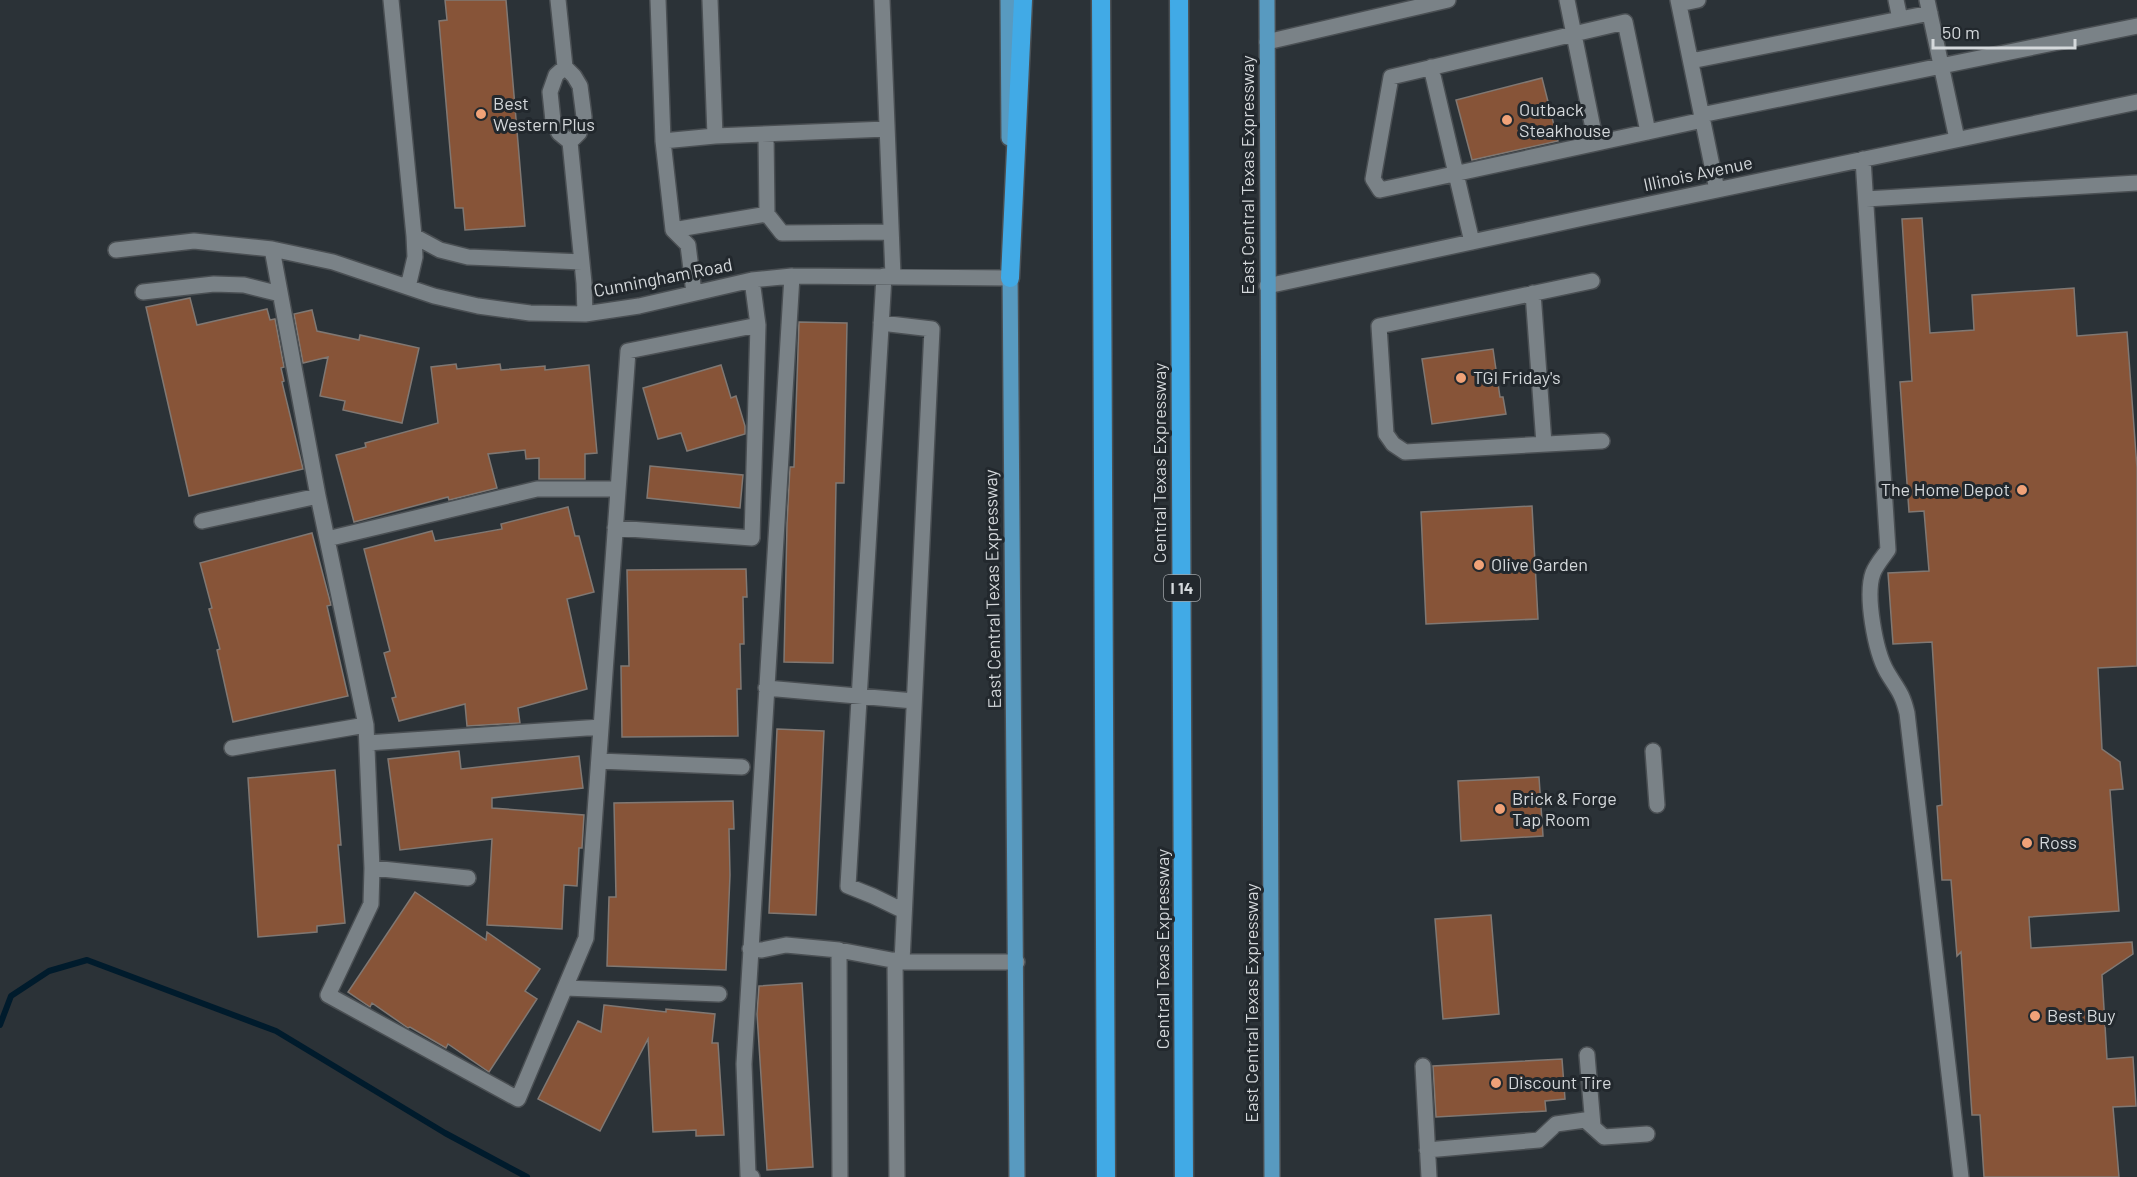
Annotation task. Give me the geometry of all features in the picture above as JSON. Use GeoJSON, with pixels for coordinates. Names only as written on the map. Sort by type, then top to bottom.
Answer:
{"type":"FeatureCollection","features":[{"type":"Feature","properties":{"kind":"highway"},"geometry":{"type":"LineString","coordinates":[[1010,278],[1023,0]]}},
{"type":"Feature","properties":{"kind":"highway"},"geometry":{"type":"LineString","coordinates":[[1101,0],[1106,1177]]}},
{"type":"Feature","properties":{"kind":"highway","name":"Central Texas Expressway"},"geometry":{"type":"LineString","coordinates":[[1179,0],[1184,1177]]}},
{"type":"Feature","properties":{"kind":"main road","name":"East Central Texas Expressway"},"geometry":{"type":"LineString","coordinates":[[1008,0],[1017,1177]]}},
{"type":"Feature","properties":{"kind":"main road","name":"East Central Texas Expressway"},"geometry":{"type":"LineString","coordinates":[[1267,0],[1272,1177]]}},
{"type":"Feature","properties":{"kind":"street"},"geometry":{"type":"LineString","coordinates":[[391,0],[414,236],[415,257],[408,287]]}},
{"type":"Feature","properties":{"kind":"street"},"geometry":{"type":"LineString","coordinates":[[558,0],[565,67],[580,86],[584,117],[579,133],[570,142]]}},
{"type":"Feature","properties":{"kind":"street"},"geometry":{"type":"LineString","coordinates":[[658,0],[663,141],[673,230],[688,245],[694,293]]}},
{"type":"Feature","properties":{"kind":"street"},"geometry":{"type":"LineString","coordinates":[[710,0],[715,136]]}},
{"type":"Feature","properties":{"kind":"street"},"geometry":{"type":"LineString","coordinates":[[882,0],[890,232],[888,276],[881,323],[848,886],[904,911]]}},
{"type":"Feature","properties":{"kind":"street"},"geometry":{"type":"LineString","coordinates":[[1267,42],[1448,0]]}},
{"type":"Feature","properties":{"kind":"street"},"geometry":{"type":"LineString","coordinates":[[1567,0],[1596,143]]}},
{"type":"Feature","properties":{"kind":"street"},"geometry":{"type":"LineString","coordinates":[[1698,0],[1678,2],[1717,190]]}},
{"type":"Feature","properties":{"kind":"street"},"geometry":{"type":"LineString","coordinates":[[1896,0],[1900,19]]}},
{"type":"Feature","properties":{"kind":"street"},"geometry":{"type":"LineString","coordinates":[[1690,61],[1900,19],[1929,7],[1957,139]]}},
{"type":"Feature","properties":{"kind":"street"},"geometry":{"type":"LineString","coordinates":[[1648,132],[1625,22],[1390,77],[1374,179],[1380,190],[1648,132],[1702,118],[1942,66],[2137,26]]}},
{"type":"Feature","properties":{"kind":"street"},"geometry":{"type":"LineString","coordinates":[[565,67],[556,75],[550,92],[553,121],[559,133],[570,142],[585,314]]}},
{"type":"Feature","properties":{"kind":"street"},"geometry":{"type":"LineString","coordinates":[[1431,67],[1472,242]]}},
{"type":"Feature","properties":{"kind":"street","name":"Illinois Avenue"},"geometry":{"type":"LineString","coordinates":[[1267,286],[2137,102]]}},
{"type":"Feature","properties":{"kind":"street"},"geometry":{"type":"LineString","coordinates":[[663,141],[715,136],[886,129]]}},
{"type":"Feature","properties":{"kind":"street"},"geometry":{"type":"LineString","coordinates":[[766,134],[767,214],[782,233],[890,232]]}},
{"type":"Feature","properties":{"kind":"street"},"geometry":{"type":"LineString","coordinates":[[1863,159],[1888,550],[1873,572],[1869,591],[1877,650],[1887,672],[1902,693],[1907,713],[1961,1177]]}},
{"type":"Feature","properties":{"kind":"street"},"geometry":{"type":"LineString","coordinates":[[1866,199],[2137,183]]}},
{"type":"Feature","properties":{"kind":"street"},"geometry":{"type":"LineString","coordinates":[[673,230],[767,214]]}},
{"type":"Feature","properties":{"kind":"street"},"geometry":{"type":"LineString","coordinates":[[414,236],[440,250],[468,257],[582,262]]}},
{"type":"Feature","properties":{"kind":"street","name":"Cunningham Road"},"geometry":{"type":"LineString","coordinates":[[116,250],[194,241],[272,249],[333,262],[434,296],[478,306],[530,313],[585,314],[639,306],[752,280],[792,276],[1010,278]]}},
{"type":"Feature","properties":{"kind":"street"},"geometry":{"type":"LineString","coordinates":[[272,249],[318,496],[366,725],[372,868],[371,904],[328,995],[518,1099],[586,938],[628,351],[758,325]]}},
{"type":"Feature","properties":{"kind":"street"},"geometry":{"type":"LineString","coordinates":[[752,1177],[748,1175],[744,1064],[792,276]]}},
{"type":"Feature","properties":{"kind":"street"},"geometry":{"type":"LineString","coordinates":[[615,528],[752,538],[758,325],[752,280]]}},
{"type":"Feature","properties":{"kind":"street"},"geometry":{"type":"LineString","coordinates":[[1592,281],[1379,326],[1386,434],[1405,452],[1602,441]]}},
{"type":"Feature","properties":{"kind":"street"},"geometry":{"type":"LineString","coordinates":[[143,292],[214,284],[244,285],[280,294]]}},
{"type":"Feature","properties":{"kind":"street"},"geometry":{"type":"LineString","coordinates":[[1533,293],[1544,444]]}},
{"type":"Feature","properties":{"kind":"street"},"geometry":{"type":"LineString","coordinates":[[881,323],[932,329],[904,911],[898,961],[897,1177]]}},
{"type":"Feature","properties":{"kind":"street"},"geometry":{"type":"LineString","coordinates":[[327,538],[537,489],[618,489]]}},
{"type":"Feature","properties":{"kind":"street"},"geometry":{"type":"LineString","coordinates":[[202,521],[318,496]]}},
{"type":"Feature","properties":{"kind":"street"},"geometry":{"type":"LineString","coordinates":[[766,688],[914,701]]}},
{"type":"Feature","properties":{"kind":"street"},"geometry":{"type":"LineString","coordinates":[[232,748],[366,725]]}},
{"type":"Feature","properties":{"kind":"street"},"geometry":{"type":"LineString","coordinates":[[367,742],[601,727]]}},
{"type":"Feature","properties":{"kind":"street"},"geometry":{"type":"LineString","coordinates":[[1653,751],[1657,805]]}},
{"type":"Feature","properties":{"kind":"street"},"geometry":{"type":"LineString","coordinates":[[598,761],[742,767]]}},
{"type":"Feature","properties":{"kind":"street"},"geometry":{"type":"LineString","coordinates":[[372,868],[468,878]]}},
{"type":"Feature","properties":{"kind":"street"},"geometry":{"type":"LineString","coordinates":[[750,949],[762,950],[786,945],[839,950],[898,961],[1017,962]]}},
{"type":"Feature","properties":{"kind":"street"},"geometry":{"type":"LineString","coordinates":[[839,950],[840,1177]]}},
{"type":"Feature","properties":{"kind":"street"},"geometry":{"type":"LineString","coordinates":[[565,988],[719,994]]}},
{"type":"Feature","properties":{"kind":"street"},"geometry":{"type":"LineString","coordinates":[[1587,1055],[1593,1126]]}},
{"type":"Feature","properties":{"kind":"street"},"geometry":{"type":"LineString","coordinates":[[1423,1066],[1429,1177]]}},
{"type":"Feature","properties":{"kind":"street"},"geometry":{"type":"LineString","coordinates":[[1427,1150],[1539,1140],[1556,1124],[1585,1120],[1604,1137],[1647,1134]]}},
{"type":"Feature","properties":{"kind":"building","name":"Best Western Plus"},"geometry":{"type":"Polygon","coordinates":[[[445,0],[506,0],[525,226],[465,230],[463,208],[455,208],[439,21],[447,20],[445,0]]]}},
{"type":"Feature","properties":{"kind":"building","name":"Outback Steakhouse"},"geometry":{"type":"Polygon","coordinates":[[[1542,78],[1558,141],[1472,160],[1456,100],[1542,78]]]}},
{"type":"Feature","properties":{"kind":"building"},"geometry":{"type":"Polygon","coordinates":[[[1922,218],[1930,333],[1974,330],[1972,295],[2074,288],[2077,336],[2127,332],[2137,468],[2137,666],[2098,668],[2102,749],[2120,762],[2123,789],[2110,790],[2119,911],[2029,917],[2031,948],[2132,942],[2133,954],[2102,975],[2107,1059],[2133,1057],[2136,1106],[2113,1107],[2119,1177],[1984,1177],[1980,1115],[1972,1115],[1961,952],[1957,956],[1951,880],[1942,880],[1937,806],[1942,805],[1932,642],[1893,644],[1888,573],[1929,571],[1924,511],[1909,512],[1900,382],[1912,381],[1902,219],[1922,218]]]}},
{"type":"Feature","properties":{"kind":"building"},"geometry":{"type":"Polygon","coordinates":[[[190,298],[197,325],[267,309],[270,320],[275,319],[284,367],[281,368],[284,381],[282,382],[303,469],[189,496],[146,307],[190,298]]]}},
{"type":"Feature","properties":{"kind":"building"},"geometry":{"type":"Polygon","coordinates":[[[312,310],[317,331],[359,340],[360,335],[419,348],[402,423],[343,410],[345,401],[320,396],[328,357],[303,363],[294,314],[312,310]]]}},
{"type":"Feature","properties":{"kind":"building"},"geometry":{"type":"Polygon","coordinates":[[[799,322],[847,323],[844,483],[836,483],[833,663],[784,662],[787,524],[790,467],[794,467],[799,322]]]}},
{"type":"Feature","properties":{"kind":"building","name":"TGI Friday's"},"geometry":{"type":"Polygon","coordinates":[[[1493,349],[1500,397],[1503,397],[1506,414],[1432,424],[1422,359],[1493,349]]]}},
{"type":"Feature","properties":{"kind":"building"},"geometry":{"type":"Polygon","coordinates":[[[456,364],[457,369],[500,364],[501,370],[545,366],[545,370],[589,365],[597,453],[585,454],[585,479],[539,479],[539,458],[526,459],[525,450],[488,454],[497,488],[449,500],[448,497],[354,522],[336,455],[366,447],[365,443],[438,423],[431,367],[456,364]]]}},
{"type":"Feature","properties":{"kind":"building"},"geometry":{"type":"Polygon","coordinates":[[[721,365],[731,398],[736,396],[745,426],[745,434],[687,451],[681,433],[658,439],[643,388],[721,365]]]}},
{"type":"Feature","properties":{"kind":"building"},"geometry":{"type":"Polygon","coordinates":[[[650,466],[743,475],[740,508],[647,498],[650,466]]]}},
{"type":"Feature","properties":{"kind":"building","name":"Olive Garden"},"geometry":{"type":"Polygon","coordinates":[[[1532,506],[1538,619],[1426,624],[1421,512],[1532,506]]]}},
{"type":"Feature","properties":{"kind":"building"},"geometry":{"type":"Polygon","coordinates":[[[568,507],[575,536],[579,536],[594,592],[567,599],[587,689],[518,708],[520,723],[467,726],[465,704],[399,721],[392,698],[396,697],[384,653],[390,651],[364,549],[432,531],[435,541],[502,529],[501,524],[568,507]]]}},
{"type":"Feature","properties":{"kind":"building"},"geometry":{"type":"Polygon","coordinates":[[[312,533],[331,605],[327,606],[348,696],[233,722],[217,650],[220,649],[209,609],[212,608],[200,563],[312,533]]]}},
{"type":"Feature","properties":{"kind":"building"},"geometry":{"type":"Polygon","coordinates":[[[746,569],[747,597],[743,597],[744,644],[740,644],[741,689],[737,689],[738,736],[622,737],[621,666],[629,666],[627,570],[746,569]]]}},
{"type":"Feature","properties":{"kind":"building"},"geometry":{"type":"Polygon","coordinates":[[[777,729],[824,731],[816,915],[769,913],[777,729]]]}},
{"type":"Feature","properties":{"kind":"building"},"geometry":{"type":"Polygon","coordinates":[[[459,751],[461,769],[579,756],[583,788],[492,798],[492,808],[584,815],[577,886],[564,885],[562,929],[487,925],[492,839],[400,850],[388,759],[459,751]]]}},
{"type":"Feature","properties":{"kind":"building"},"geometry":{"type":"Polygon","coordinates":[[[335,770],[341,845],[338,845],[345,923],[317,926],[317,932],[258,937],[248,778],[335,770]]]}},
{"type":"Feature","properties":{"kind":"building","name":"Brick & Forge Tap Room"},"geometry":{"type":"Polygon","coordinates":[[[1539,777],[1543,836],[1461,841],[1458,781],[1539,777]]]}},
{"type":"Feature","properties":{"kind":"building"},"geometry":{"type":"Polygon","coordinates":[[[733,801],[734,829],[729,829],[730,875],[726,970],[607,966],[609,897],[616,897],[614,803],[733,801]]]}},
{"type":"Feature","properties":{"kind":"building"},"geometry":{"type":"Polygon","coordinates":[[[415,892],[486,940],[487,932],[540,969],[525,991],[537,999],[489,1072],[448,1044],[446,1048],[410,1027],[408,1028],[372,1003],[370,1007],[348,992],[415,892]]]}},
{"type":"Feature","properties":{"kind":"building"},"geometry":{"type":"Polygon","coordinates":[[[1491,915],[1499,1014],[1443,1019],[1435,919],[1491,915]]]}},
{"type":"Feature","properties":{"kind":"building"},"geometry":{"type":"Polygon","coordinates":[[[802,983],[813,1167],[767,1170],[757,1014],[759,986],[802,983]]]}},
{"type":"Feature","properties":{"kind":"building"},"geometry":{"type":"Polygon","coordinates":[[[604,1005],[666,1012],[666,1009],[715,1014],[712,1043],[718,1043],[724,1135],[696,1136],[696,1130],[653,1132],[648,1039],[600,1131],[538,1099],[578,1021],[601,1032],[604,1005]]]}},
{"type":"Feature","properties":{"kind":"building","name":"Discount Tire"},"geometry":{"type":"Polygon","coordinates":[[[1562,1059],[1565,1099],[1545,1101],[1546,1111],[1436,1117],[1433,1066],[1562,1059]]]}},
{"type":"Feature","properties":{"kind":"waterway"},"geometry":{"type":"LineString","coordinates":[[0,1025],[11,996],[49,971],[87,960],[276,1031],[445,1133],[527,1177]]}},
{"type":"Feature","properties":{"kind":"place","name":"Best Western Plus"},"geometry":{"type":"Point","coordinates":[481,114]}},
{"type":"Feature","properties":{"kind":"place","name":"Outback Steakhouse"},"geometry":{"type":"Point","coordinates":[1507,120]}},
{"type":"Feature","properties":{"kind":"place","name":"TGI Friday's"},"geometry":{"type":"Point","coordinates":[1461,378]}},
{"type":"Feature","properties":{"kind":"place","name":"The Home Depot"},"geometry":{"type":"Point","coordinates":[2022,490]}},
{"type":"Feature","properties":{"kind":"place","name":"Olive Garden"},"geometry":{"type":"Point","coordinates":[1479,565]}},
{"type":"Feature","properties":{"kind":"place","name":"Brick & Forge Tap Room"},"geometry":{"type":"Point","coordinates":[1500,809]}},
{"type":"Feature","properties":{"kind":"place","name":"Ross"},"geometry":{"type":"Point","coordinates":[2027,843]}},
{"type":"Feature","properties":{"kind":"place","name":"Best Buy"},"geometry":{"type":"Point","coordinates":[2035,1016]}},
{"type":"Feature","properties":{"kind":"place","name":"Discount Tire"},"geometry":{"type":"Point","coordinates":[1496,1083]}}]}
